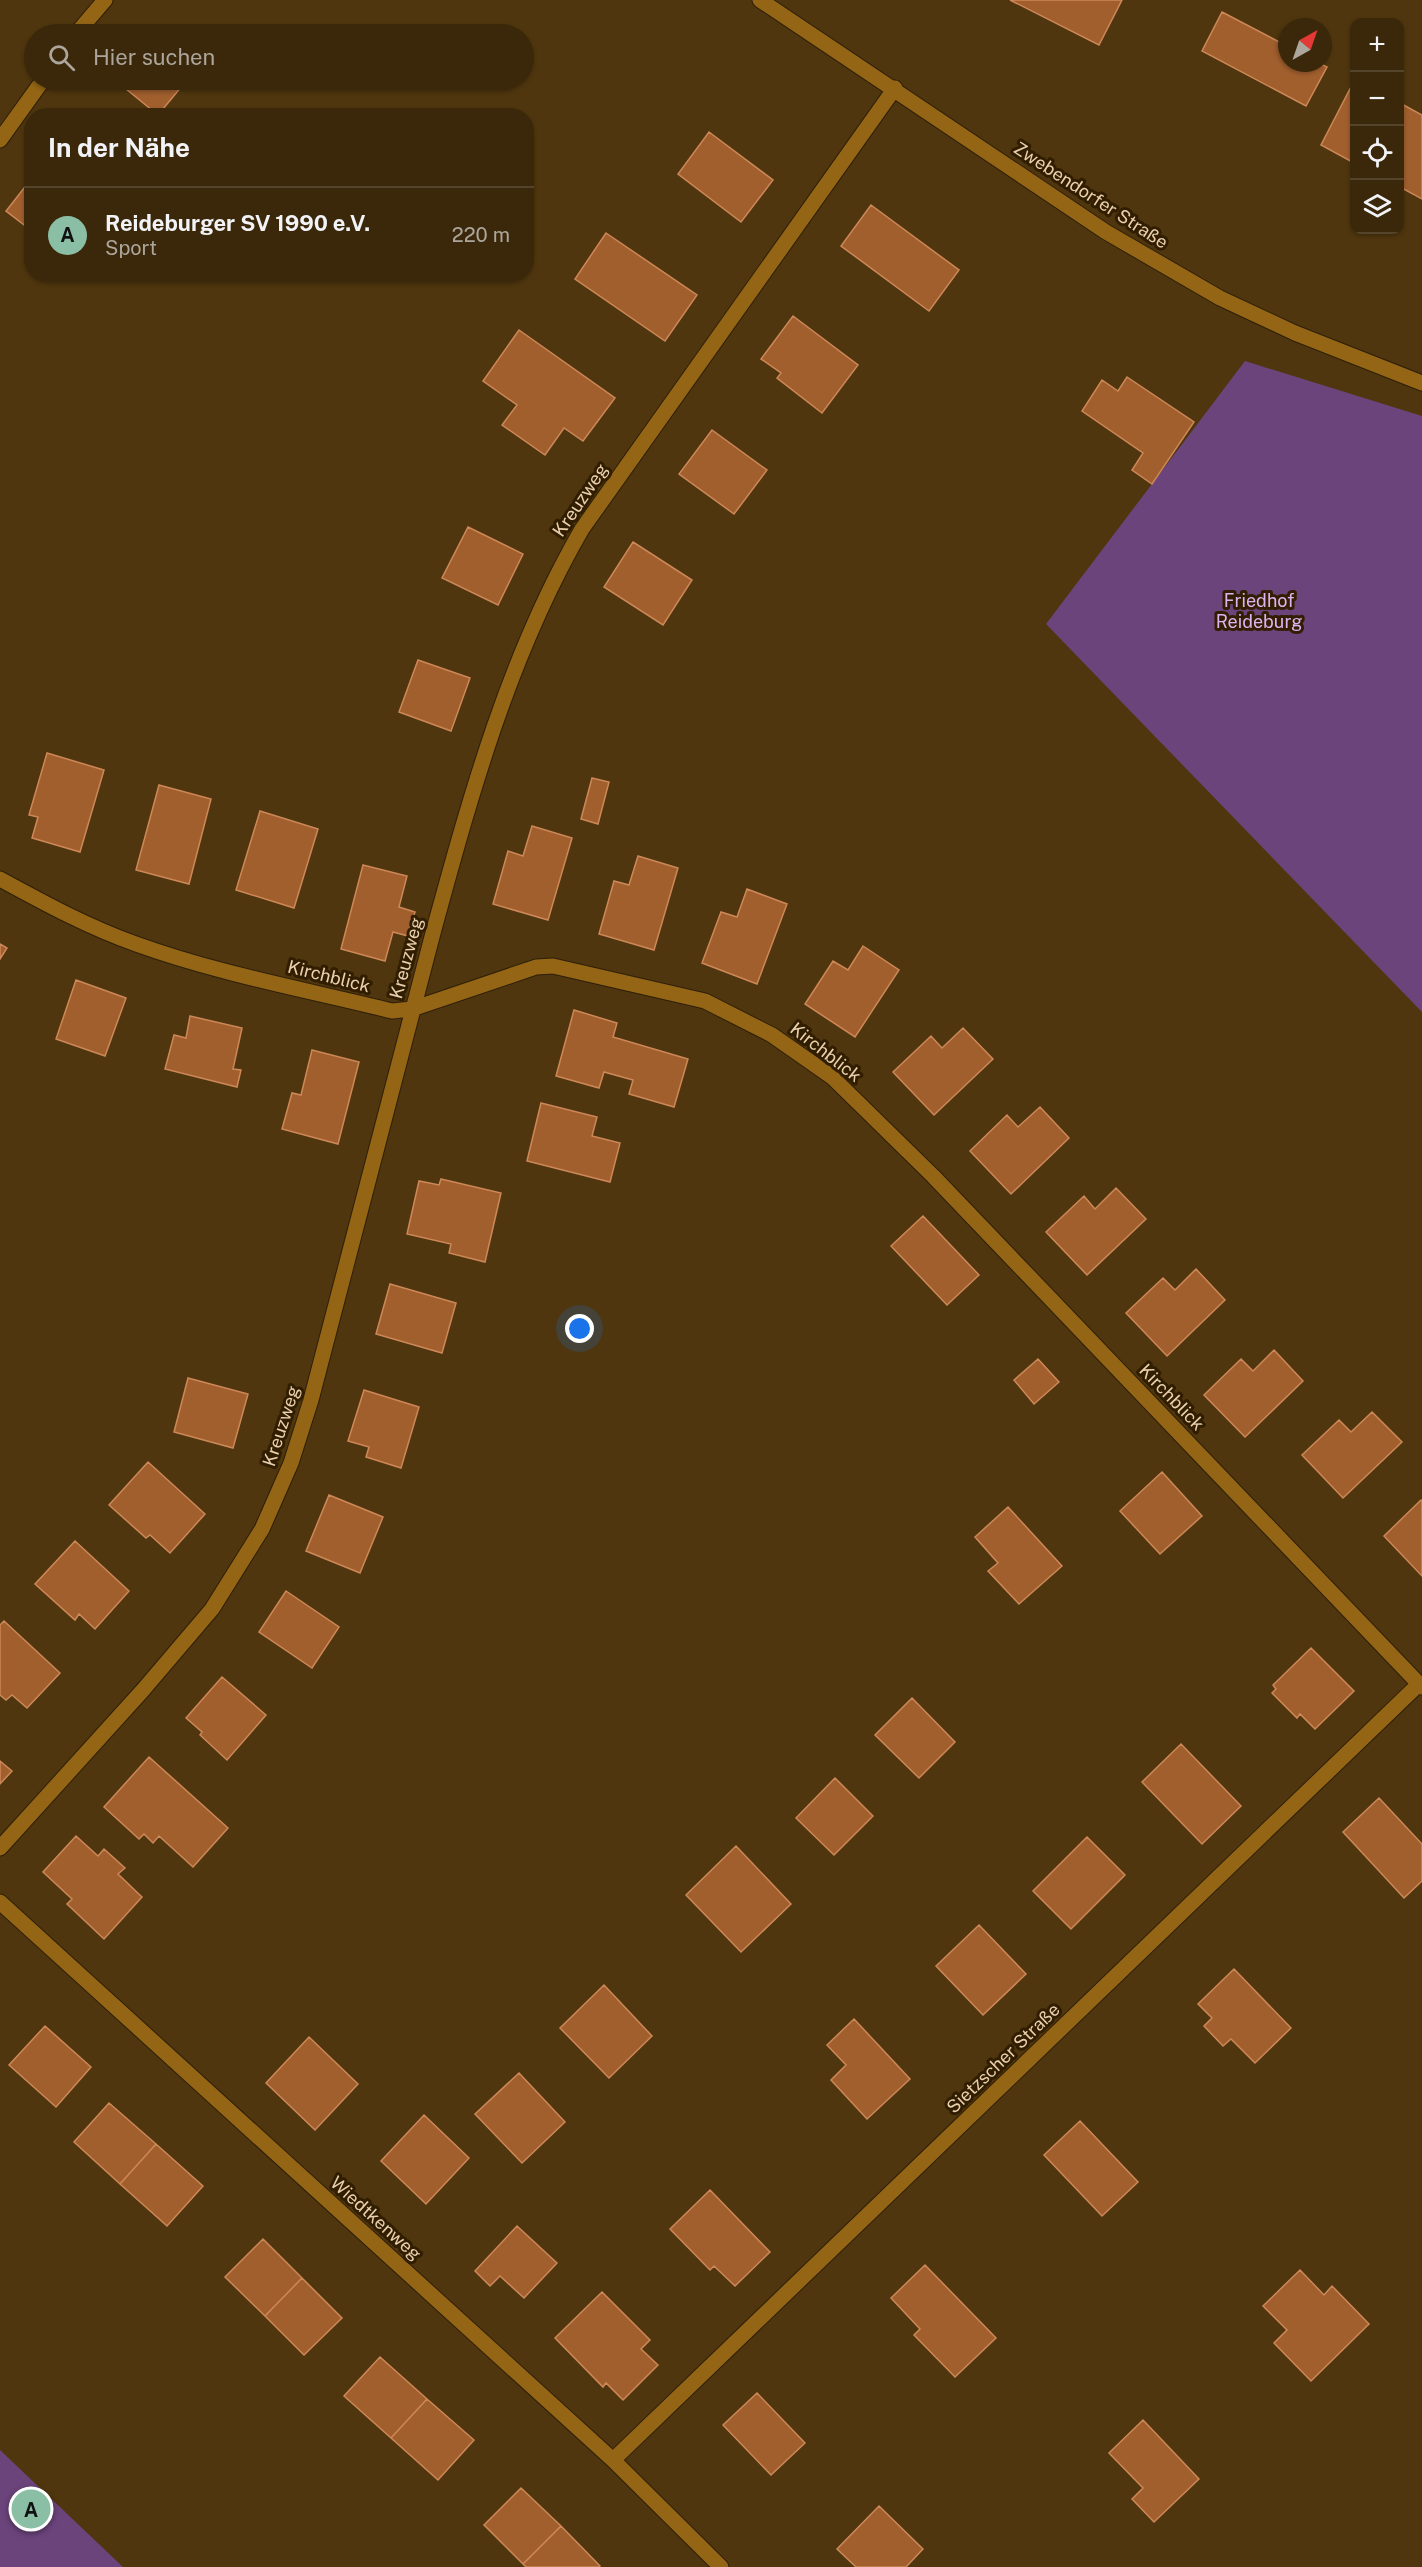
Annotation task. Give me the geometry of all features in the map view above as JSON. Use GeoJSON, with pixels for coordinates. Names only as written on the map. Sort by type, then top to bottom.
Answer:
{"type":"FeatureCollection","features":[{"type":"Feature","properties":{"kind":"street"},"geometry":{"type":"LineString","coordinates":[[85,24],[105,0]]}},
{"type":"Feature","properties":{"kind":"street","name":"Zwebendorfer Straße"},"geometry":{"type":"LineString","coordinates":[[760,0],[895,88],[1106,232],[1220,298],[1295,333],[1422,383]]}},
{"type":"Feature","properties":{"kind":"street","name":"Kreuzweg"},"geometry":{"type":"LineString","coordinates":[[0,1848],[143,1690],[212,1609],[262,1529],[291,1463],[311,1400],[412,1009],[477,775],[519,655],[560,566],[582,529],[895,88]]}},
{"type":"Feature","properties":{"kind":"street"},"geometry":{"type":"LineString","coordinates":[[0,140],[36,90]]}},
{"type":"Feature","properties":{"kind":"street","name":"Kirchblick"},"geometry":{"type":"LineString","coordinates":[[0,879],[66,915],[136,944],[209,966],[392,1011],[412,1009],[536,967],[553,966],[705,1001],[772,1035],[832,1077],[933,1176],[1421,1685]]}},
{"type":"Feature","properties":{"kind":"street","name":"Sietzscher Straße"},"geometry":{"type":"LineString","coordinates":[[613,2460],[1421,1685]]}},
{"type":"Feature","properties":{"kind":"street","name":"Wiedtkenweg"},"geometry":{"type":"LineString","coordinates":[[0,1902],[613,2460],[721,2567]]}},
{"type":"Feature","properties":{"kind":"green space","name":"Friedhof Reideburg"},"geometry":{"type":"Polygon","coordinates":[[[1245,361],[1422,416],[1422,1012],[1046,624],[1245,361]]]}},
{"type":"Feature","properties":{"kind":"green space"},"geometry":{"type":"Polygon","coordinates":[[[0,2450],[123,2567],[0,2567],[0,2450]]]}},
{"type":"Feature","properties":{"kind":"building"},"geometry":{"type":"Polygon","coordinates":[[[1010,0],[1122,0],[1099,45],[1010,0]]]}},
{"type":"Feature","properties":{"kind":"building"},"geometry":{"type":"Polygon","coordinates":[[[1222,12],[1278,41],[1278,72],[1324,72],[1306,106],[1202,51],[1222,12]]]}},
{"type":"Feature","properties":{"kind":"building"},"geometry":{"type":"Polygon","coordinates":[[[1350,89],[1350,161],[1321,145],[1350,89]]]}},
{"type":"Feature","properties":{"kind":"building"},"geometry":{"type":"Polygon","coordinates":[[[127,90],[179,90],[164,108],[149,108],[127,90]]]}},
{"type":"Feature","properties":{"kind":"building"},"geometry":{"type":"Polygon","coordinates":[[[1404,105],[1422,115],[1422,199],[1404,189],[1404,105]]]}},
{"type":"Feature","properties":{"kind":"building"},"geometry":{"type":"Polygon","coordinates":[[[709,132],[773,180],[741,222],[678,174],[709,132]]]}},
{"type":"Feature","properties":{"kind":"building"},"geometry":{"type":"Polygon","coordinates":[[[24,188],[24,225],[6,211],[24,188]]]}},
{"type":"Feature","properties":{"kind":"building"},"geometry":{"type":"Polygon","coordinates":[[[871,205],[959,270],[929,311],[841,246],[871,205]]]}},
{"type":"Feature","properties":{"kind":"building"},"geometry":{"type":"Polygon","coordinates":[[[606,233],[697,295],[665,341],[575,279],[606,233]]]}},
{"type":"Feature","properties":{"kind":"building"},"geometry":{"type":"Polygon","coordinates":[[[793,316],[858,365],[822,413],[777,378],[781,373],[761,359],[793,316]]]}},
{"type":"Feature","properties":{"kind":"building"},"geometry":{"type":"Polygon","coordinates":[[[519,330],[615,398],[583,441],[564,428],[545,455],[502,425],[517,405],[483,381],[519,330]]]}},
{"type":"Feature","properties":{"kind":"building"},"geometry":{"type":"Polygon","coordinates":[[[1127,377],[1194,422],[1152,484],[1132,470],[1143,453],[1082,411],[1102,380],[1118,391],[1127,377]]]}},
{"type":"Feature","properties":{"kind":"building"},"geometry":{"type":"Polygon","coordinates":[[[712,430],[767,470],[734,514],[679,474],[712,430]]]}},
{"type":"Feature","properties":{"kind":"building"},"geometry":{"type":"Polygon","coordinates":[[[468,527],[523,554],[498,605],[442,578],[468,527]]]}},
{"type":"Feature","properties":{"kind":"building"},"geometry":{"type":"Polygon","coordinates":[[[633,542],[692,580],[663,625],[604,587],[633,542]]]}},
{"type":"Feature","properties":{"kind":"building"},"geometry":{"type":"Polygon","coordinates":[[[418,660],[470,678],[451,731],[399,712],[418,660]]]}},
{"type":"Feature","properties":{"kind":"building"},"geometry":{"type":"Polygon","coordinates":[[[47,753],[104,770],[80,852],[32,838],[38,817],[29,815],[47,753]]]}},
{"type":"Feature","properties":{"kind":"building"},"geometry":{"type":"Polygon","coordinates":[[[592,778],[609,782],[598,824],[581,819],[592,778]]]}},
{"type":"Feature","properties":{"kind":"building"},"geometry":{"type":"Polygon","coordinates":[[[159,785],[211,799],[189,884],[136,870],[159,785]]]}},
{"type":"Feature","properties":{"kind":"building"},"geometry":{"type":"Polygon","coordinates":[[[260,811],[318,829],[294,908],[236,890],[260,811]]]}},
{"type":"Feature","properties":{"kind":"building"},"geometry":{"type":"Polygon","coordinates":[[[532,826],[572,838],[548,920],[493,904],[508,851],[523,856],[532,826]]]}},
{"type":"Feature","properties":{"kind":"building"},"geometry":{"type":"Polygon","coordinates":[[[638,856],[678,868],[654,950],[599,934],[614,881],[629,885],[638,856]]]}},
{"type":"Feature","properties":{"kind":"building"},"geometry":{"type":"Polygon","coordinates":[[[363,865],[407,876],[399,907],[415,912],[408,936],[393,932],[385,961],[341,949],[363,865]]]}},
{"type":"Feature","properties":{"kind":"building"},"geometry":{"type":"Polygon","coordinates":[[[747,889],[787,904],[757,984],[702,963],[721,912],[737,917],[747,889]]]}},
{"type":"Feature","properties":{"kind":"building"},"geometry":{"type":"Polygon","coordinates":[[[0,944],[7,948],[0,959],[0,944]]]}},
{"type":"Feature","properties":{"kind":"building"},"geometry":{"type":"Polygon","coordinates":[[[863,946],[899,970],[855,1037],[805,1004],[833,961],[848,970],[863,946]]]}},
{"type":"Feature","properties":{"kind":"building"},"geometry":{"type":"Polygon","coordinates":[[[76,980],[126,998],[105,1056],[56,1039],[76,980]]]}},
{"type":"Feature","properties":{"kind":"building"},"geometry":{"type":"Polygon","coordinates":[[[574,1010],[617,1023],[613,1037],[688,1059],[674,1107],[629,1094],[633,1080],[604,1072],[599,1088],[556,1076],[574,1010]]]}},
{"type":"Feature","properties":{"kind":"building"},"geometry":{"type":"Polygon","coordinates":[[[190,1016],[242,1028],[233,1069],[241,1070],[237,1087],[165,1069],[174,1035],[186,1038],[190,1016]]]}},
{"type":"Feature","properties":{"kind":"building"},"geometry":{"type":"Polygon","coordinates":[[[963,1028],[993,1059],[934,1115],[893,1072],[931,1036],[942,1048],[963,1028]]]}},
{"type":"Feature","properties":{"kind":"building"},"geometry":{"type":"Polygon","coordinates":[[[312,1050],[359,1062],[338,1144],[282,1129],[292,1093],[301,1095],[312,1050]]]}},
{"type":"Feature","properties":{"kind":"building"},"geometry":{"type":"Polygon","coordinates":[[[541,1103],[597,1117],[592,1136],[620,1143],[610,1182],[527,1161],[541,1103]]]}},
{"type":"Feature","properties":{"kind":"building"},"geometry":{"type":"Polygon","coordinates":[[[1040,1107],[1069,1138],[1011,1194],[970,1151],[1007,1115],[1018,1127],[1040,1107]]]}},
{"type":"Feature","properties":{"kind":"building"},"geometry":{"type":"Polygon","coordinates":[[[441,1179],[501,1193],[485,1262],[449,1253],[451,1244],[407,1234],[419,1181],[439,1185],[441,1179]]]}},
{"type":"Feature","properties":{"kind":"building"},"geometry":{"type":"Polygon","coordinates":[[[1116,1188],[1146,1219],[1087,1275],[1046,1232],[1084,1196],[1095,1209],[1116,1188]]]}},
{"type":"Feature","properties":{"kind":"building"},"geometry":{"type":"Polygon","coordinates":[[[923,1216],[979,1275],[947,1305],[891,1246],[923,1216]]]}},
{"type":"Feature","properties":{"kind":"building"},"geometry":{"type":"Polygon","coordinates":[[[1196,1269],[1225,1300],[1167,1356],[1126,1313],[1163,1278],[1175,1290],[1196,1269]]]}},
{"type":"Feature","properties":{"kind":"building"},"geometry":{"type":"Polygon","coordinates":[[[390,1284],[456,1303],[442,1353],[376,1334],[390,1284]]]}},
{"type":"Feature","properties":{"kind":"building"},"geometry":{"type":"Polygon","coordinates":[[[1274,1350],[1303,1381],[1245,1437],[1204,1395],[1241,1359],[1253,1371],[1274,1350]]]}},
{"type":"Feature","properties":{"kind":"building"},"geometry":{"type":"Polygon","coordinates":[[[1038,1359],[1059,1382],[1034,1404],[1014,1380],[1038,1359]]]}},
{"type":"Feature","properties":{"kind":"building"},"geometry":{"type":"Polygon","coordinates":[[[188,1378],[248,1394],[233,1448],[174,1432],[188,1378]]]}},
{"type":"Feature","properties":{"kind":"building"},"geometry":{"type":"Polygon","coordinates":[[[364,1390],[419,1407],[401,1468],[366,1457],[369,1447],[348,1441],[364,1390]]]}},
{"type":"Feature","properties":{"kind":"building"},"geometry":{"type":"Polygon","coordinates":[[[1372,1412],[1402,1442],[1343,1498],[1302,1455],[1339,1420],[1351,1432],[1372,1412]]]}},
{"type":"Feature","properties":{"kind":"building"},"geometry":{"type":"Polygon","coordinates":[[[148,1462],[205,1514],[170,1553],[150,1535],[146,1538],[109,1505],[148,1462]]]}},
{"type":"Feature","properties":{"kind":"building"},"geometry":{"type":"Polygon","coordinates":[[[1162,1472],[1202,1516],[1160,1554],[1120,1511],[1162,1472]]]}},
{"type":"Feature","properties":{"kind":"building"},"geometry":{"type":"Polygon","coordinates":[[[329,1495],[383,1517],[360,1573],[306,1551],[329,1495]]]}},
{"type":"Feature","properties":{"kind":"building"},"geometry":{"type":"Polygon","coordinates":[[[1422,1501],[1422,1576],[1384,1536],[1422,1501]]]}},
{"type":"Feature","properties":{"kind":"building"},"geometry":{"type":"Polygon","coordinates":[[[1008,1507],[1062,1566],[1019,1604],[988,1571],[998,1563],[975,1537],[1008,1507]]]}},
{"type":"Feature","properties":{"kind":"building"},"geometry":{"type":"Polygon","coordinates":[[[75,1541],[129,1591],[95,1629],[79,1614],[75,1620],[35,1584],[75,1541]]]}},
{"type":"Feature","properties":{"kind":"building"},"geometry":{"type":"Polygon","coordinates":[[[286,1591],[339,1627],[312,1668],[259,1632],[286,1591]]]}},
{"type":"Feature","properties":{"kind":"building"},"geometry":{"type":"Polygon","coordinates":[[[4,1621],[60,1673],[27,1708],[12,1695],[6,1700],[0,1695],[0,1625],[4,1621]]]}},
{"type":"Feature","properties":{"kind":"building"},"geometry":{"type":"Polygon","coordinates":[[[1311,1648],[1354,1691],[1315,1729],[1300,1714],[1297,1718],[1272,1693],[1276,1689],[1273,1685],[1311,1648]]]}},
{"type":"Feature","properties":{"kind":"building"},"geometry":{"type":"Polygon","coordinates":[[[222,1677],[266,1715],[227,1760],[200,1735],[202,1732],[186,1718],[222,1677]]]}},
{"type":"Feature","properties":{"kind":"building"},"geometry":{"type":"Polygon","coordinates":[[[912,1698],[955,1742],[919,1778],[875,1735],[912,1698]]]}},
{"type":"Feature","properties":{"kind":"building"},"geometry":{"type":"Polygon","coordinates":[[[1181,1744],[1241,1806],[1202,1844],[1142,1782],[1181,1744]]]}},
{"type":"Feature","properties":{"kind":"building"},"geometry":{"type":"Polygon","coordinates":[[[149,1757],[228,1828],[193,1867],[159,1836],[153,1843],[144,1834],[139,1839],[104,1807],[149,1757]]]}},
{"type":"Feature","properties":{"kind":"building"},"geometry":{"type":"Polygon","coordinates":[[[0,1761],[12,1771],[0,1784],[0,1761]]]}},
{"type":"Feature","properties":{"kind":"building"},"geometry":{"type":"Polygon","coordinates":[[[835,1778],[873,1816],[834,1855],[796,1818],[835,1778]]]}},
{"type":"Feature","properties":{"kind":"building"},"geometry":{"type":"Polygon","coordinates":[[[1379,1798],[1422,1844],[1422,1881],[1404,1898],[1343,1832],[1379,1798]]]}},
{"type":"Feature","properties":{"kind":"building"},"geometry":{"type":"Polygon","coordinates":[[[76,1836],[98,1856],[104,1849],[125,1868],[118,1874],[142,1897],[104,1939],[67,1904],[72,1899],[43,1872],[76,1836]]]}},
{"type":"Feature","properties":{"kind":"building"},"geometry":{"type":"Polygon","coordinates":[[[1087,1837],[1125,1875],[1071,1929],[1033,1891],[1087,1837]]]}},
{"type":"Feature","properties":{"kind":"building"},"geometry":{"type":"Polygon","coordinates":[[[736,1846],[791,1904],[741,1952],[686,1895],[736,1846]]]}},
{"type":"Feature","properties":{"kind":"building"},"geometry":{"type":"Polygon","coordinates":[[[979,1925],[1026,1974],[983,2015],[936,1966],[979,1925]]]}},
{"type":"Feature","properties":{"kind":"building"},"geometry":{"type":"Polygon","coordinates":[[[1234,1969],[1291,2028],[1255,2063],[1231,2039],[1223,2046],[1204,2026],[1212,2018],[1198,2004],[1234,1969]]]}},
{"type":"Feature","properties":{"kind":"building"},"geometry":{"type":"Polygon","coordinates":[[[604,1985],[652,2036],[609,2078],[560,2028],[604,1985]]]}},
{"type":"Feature","properties":{"kind":"building"},"geometry":{"type":"Polygon","coordinates":[[[854,2019],[910,2079],[867,2119],[831,2080],[846,2065],[827,2045],[854,2019]]]}},
{"type":"Feature","properties":{"kind":"building"},"geometry":{"type":"Polygon","coordinates":[[[45,2026],[91,2067],[56,2107],[9,2065],[45,2026]]]}},
{"type":"Feature","properties":{"kind":"building"},"geometry":{"type":"Polygon","coordinates":[[[309,2037],[358,2084],[315,2130],[266,2083],[309,2037]]]}},
{"type":"Feature","properties":{"kind":"building"},"geometry":{"type":"Polygon","coordinates":[[[519,2073],[565,2122],[522,2163],[475,2114],[519,2073]]]}},
{"type":"Feature","properties":{"kind":"building"},"geometry":{"type":"Polygon","coordinates":[[[109,2103],[156,2144],[120,2184],[74,2142],[109,2103]]]}},
{"type":"Feature","properties":{"kind":"building"},"geometry":{"type":"Polygon","coordinates":[[[424,2115],[469,2158],[426,2204],[381,2161],[424,2115]]]}},
{"type":"Feature","properties":{"kind":"building"},"geometry":{"type":"Polygon","coordinates":[[[1080,2121],[1138,2182],[1102,2216],[1044,2155],[1080,2121]]]}},
{"type":"Feature","properties":{"kind":"building"},"geometry":{"type":"Polygon","coordinates":[[[156,2144],[203,2186],[167,2226],[120,2184],[156,2144]]]}},
{"type":"Feature","properties":{"kind":"building"},"geometry":{"type":"Polygon","coordinates":[[[710,2190],[770,2252],[735,2286],[714,2266],[710,2270],[670,2229],[710,2190]]]}},
{"type":"Feature","properties":{"kind":"building"},"geometry":{"type":"Polygon","coordinates":[[[517,2226],[557,2263],[524,2298],[500,2276],[490,2286],[475,2271],[517,2226]]]}},
{"type":"Feature","properties":{"kind":"building"},"geometry":{"type":"Polygon","coordinates":[[[263,2239],[302,2278],[265,2316],[225,2277],[263,2239]]]}},
{"type":"Feature","properties":{"kind":"building"},"geometry":{"type":"Polygon","coordinates":[[[925,2265],[996,2338],[955,2377],[914,2335],[920,2329],[891,2298],[925,2265]]]}},
{"type":"Feature","properties":{"kind":"building"},"geometry":{"type":"Polygon","coordinates":[[[1300,2270],[1324,2295],[1332,2286],[1369,2324],[1311,2381],[1274,2343],[1287,2330],[1263,2306],[1300,2270]]]}},
{"type":"Feature","properties":{"kind":"building"},"geometry":{"type":"Polygon","coordinates":[[[302,2278],[342,2318],[304,2355],[265,2316],[302,2278]]]}},
{"type":"Feature","properties":{"kind":"building"},"geometry":{"type":"Polygon","coordinates":[[[602,2292],[650,2340],[641,2349],[658,2365],[623,2400],[606,2383],[603,2387],[555,2338],[602,2292]]]}},
{"type":"Feature","properties":{"kind":"building"},"geometry":{"type":"Polygon","coordinates":[[[380,2357],[427,2399],[391,2438],[344,2396],[380,2357]]]}},
{"type":"Feature","properties":{"kind":"building"},"geometry":{"type":"Polygon","coordinates":[[[757,2393],[805,2443],[771,2475],[723,2425],[757,2393]]]}},
{"type":"Feature","properties":{"kind":"building"},"geometry":{"type":"Polygon","coordinates":[[[427,2399],[474,2440],[438,2480],[391,2438],[427,2399]]]}},
{"type":"Feature","properties":{"kind":"building"},"geometry":{"type":"Polygon","coordinates":[[[1143,2420],[1199,2479],[1154,2522],[1132,2499],[1143,2488],[1109,2453],[1143,2420]]]}},
{"type":"Feature","properties":{"kind":"building"},"geometry":{"type":"Polygon","coordinates":[[[521,2488],[561,2526],[523,2564],[484,2525],[521,2488]]]}},
{"type":"Feature","properties":{"kind":"building"},"geometry":{"type":"Polygon","coordinates":[[[879,2506],[923,2549],[906,2567],[856,2567],[837,2549],[879,2506]]]}},
{"type":"Feature","properties":{"kind":"building"},"geometry":{"type":"Polygon","coordinates":[[[561,2526],[599,2567],[526,2567],[523,2564],[561,2526]]]}},
{"type":"Feature","properties":{"kind":"place","name":"Reideburger SV 1990 e.V."},"geometry":{"type":"Point","coordinates":[31,2509]}}]}
